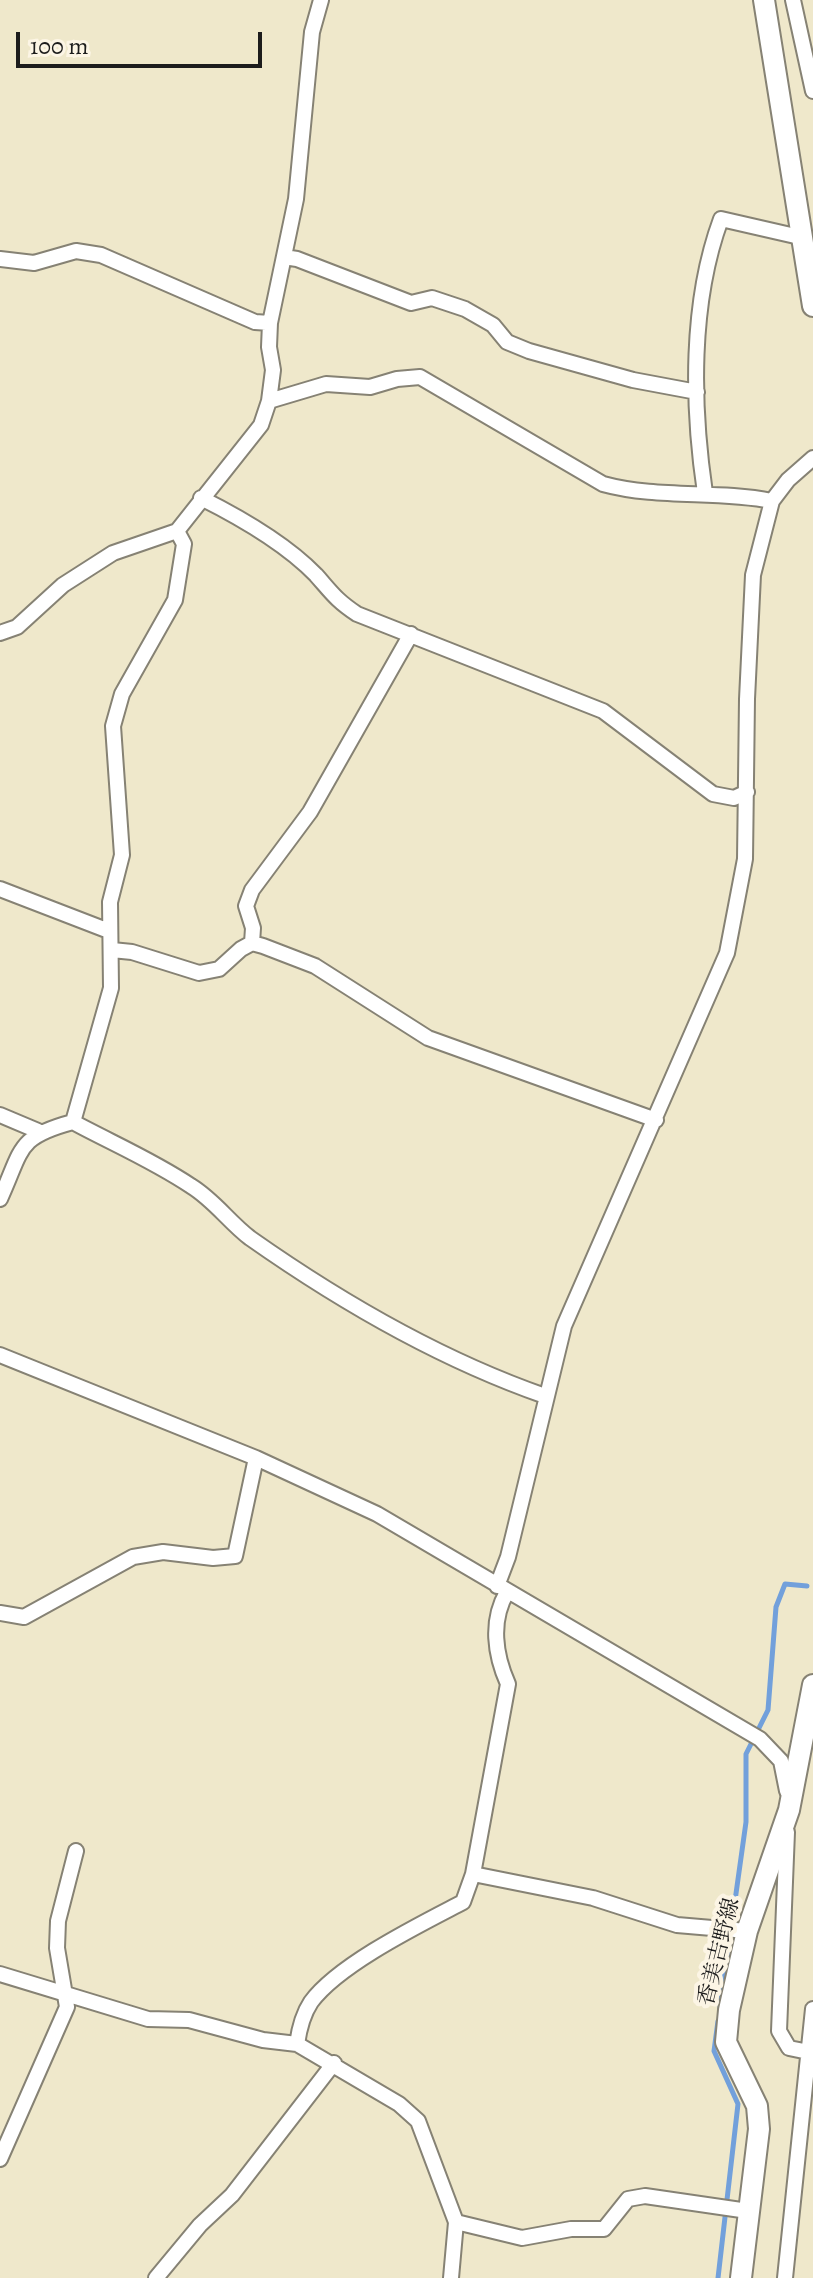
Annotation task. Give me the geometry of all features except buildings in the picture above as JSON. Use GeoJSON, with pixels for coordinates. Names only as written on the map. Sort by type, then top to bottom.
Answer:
{"type":"FeatureCollection","features":[{"type":"Feature","properties":{"kind":"main road"},"geometry":{"type":"LineString","coordinates":[[764,0],[813,306]]}},
{"type":"Feature","properties":{"kind":"main road","name":"香美吉野線"},"geometry":{"type":"LineString","coordinates":[[741,2277],[734,2209],[759,2129],[757,2106],[726,2042],[737,1930],[789,1810],[813,1685]]}},
{"type":"Feature","properties":{"kind":"street"},"geometry":{"type":"LineString","coordinates":[[0,633],[17,627],[63,585],[113,553],[177,531],[261,425],[269,401],[273,370],[270,323],[296,199],[312,32],[321,0]]}},
{"type":"Feature","properties":{"kind":"street"},"geometry":{"type":"LineString","coordinates":[[793,0],[813,91]]}},
{"type":"Feature","properties":{"kind":"street"},"geometry":{"type":"LineString","coordinates":[[705,493],[699,455],[697,392],[701,296],[721,219],[804,238]]}},
{"type":"Feature","properties":{"kind":"street"},"geometry":{"type":"LineString","coordinates":[[0,259],[34,263],[76,251],[101,255],[255,322],[270,323]]}},
{"type":"Feature","properties":{"kind":"street"},"geometry":{"type":"LineString","coordinates":[[284,257],[297,259],[411,303],[432,298],[465,309],[493,325],[507,342],[529,351],[633,380],[697,392]]}},
{"type":"Feature","properties":{"kind":"street"},"geometry":{"type":"LineString","coordinates":[[269,401],[326,384],[370,387],[397,379],[420,377],[603,484],[629,492],[705,493],[772,501]]}},
{"type":"Feature","properties":{"kind":"street"},"geometry":{"type":"LineString","coordinates":[[297,2044],[311,2002],[401,1933],[463,1902],[473,1874],[508,1684],[501,1667],[495,1635],[508,1557],[545,1396],[564,1326],[727,953],[745,859],[753,575],[772,501],[813,458]]}},
{"type":"Feature","properties":{"kind":"street"},"geometry":{"type":"LineString","coordinates":[[201,498],[264,533],[316,575],[331,596],[357,614],[603,711],[713,794],[734,798],[747,792]]}},
{"type":"Feature","properties":{"kind":"street"},"geometry":{"type":"LineString","coordinates":[[73,1122],[111,988],[110,902],[122,855],[113,726],[122,694],[175,600],[184,544],[177,531]]}},
{"type":"Feature","properties":{"kind":"street"},"geometry":{"type":"LineString","coordinates":[[252,943],[253,928],[246,906],[252,890],[310,812],[411,634]]}},
{"type":"Feature","properties":{"kind":"street"},"geometry":{"type":"LineString","coordinates":[[0,889],[109,931]]}},
{"type":"Feature","properties":{"kind":"street"},"geometry":{"type":"LineString","coordinates":[[112,950],[132,952],[199,973],[219,969],[252,943],[315,966],[428,1038],[656,1120]]}},
{"type":"Feature","properties":{"kind":"street"},"geometry":{"type":"LineString","coordinates":[[0,1115],[38,1131]]}},
{"type":"Feature","properties":{"kind":"street"},"geometry":{"type":"LineString","coordinates":[[0,1199],[26,1143],[38,1131],[73,1122],[189,1184],[215,1202],[243,1233],[365,1313],[496,1379],[545,1396]]}},
{"type":"Feature","properties":{"kind":"street"},"geometry":{"type":"LineString","coordinates":[[0,1355],[256,1458],[377,1514],[755,1736],[786,1771],[789,1810],[779,2031],[789,2048],[810,2054]]}},
{"type":"Feature","properties":{"kind":"street"},"geometry":{"type":"LineString","coordinates":[[0,1613],[24,1617],[133,1557],[163,1552],[235,1556],[256,1458]]}},
{"type":"Feature","properties":{"kind":"street"},"geometry":{"type":"LineString","coordinates":[[0,2159],[67,2007],[67,1993],[57,1953],[57,1934],[76,1851]]}},
{"type":"Feature","properties":{"kind":"street"},"geometry":{"type":"LineString","coordinates":[[473,1874],[593,1898],[677,1925],[737,1930]]}},
{"type":"Feature","properties":{"kind":"street"},"geometry":{"type":"LineString","coordinates":[[0,1974],[148,2019],[189,2020],[263,2040],[297,2044],[399,2104],[418,2121],[456,2222],[451,2278]]}},
{"type":"Feature","properties":{"kind":"street"},"geometry":{"type":"LineString","coordinates":[[785,2278],[813,2009]]}},
{"type":"Feature","properties":{"kind":"street"},"geometry":{"type":"LineString","coordinates":[[156,2278],[200,2225],[232,2195],[334,2063]]}},
{"type":"Feature","properties":{"kind":"street"},"geometry":{"type":"LineString","coordinates":[[456,2222],[522,2238],[571,2229],[604,2229],[628,2199],[645,2196],[734,2209]]}},
{"type":"Feature","properties":{"kind":"waterway"},"geometry":{"type":"LineString","coordinates":[[720,2008],[746,1822],[746,1754],[768,1710],[776,1607],[785,1584],[807,1586]]}},
{"type":"Feature","properties":{"kind":"waterway"},"geometry":{"type":"LineString","coordinates":[[718,2021],[714,2051],[738,2104],[718,2278]]}}]}
